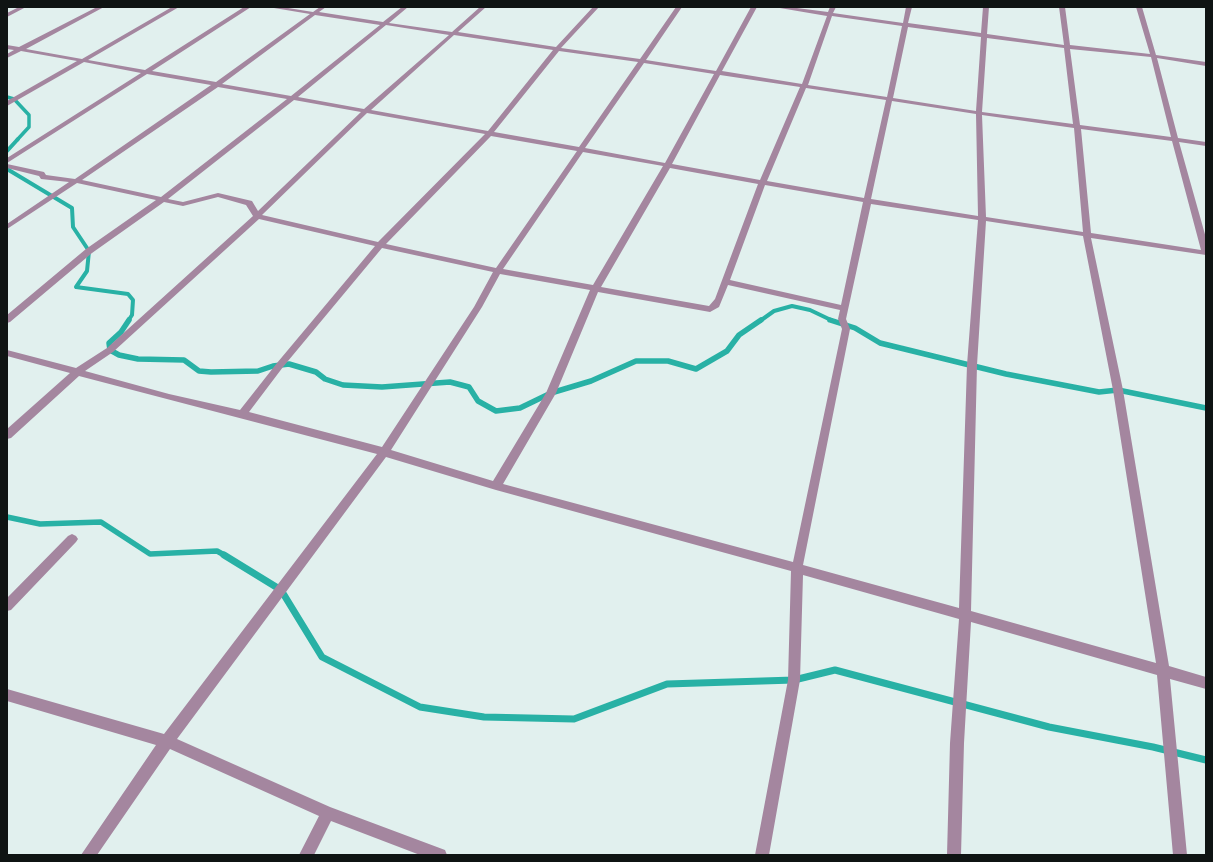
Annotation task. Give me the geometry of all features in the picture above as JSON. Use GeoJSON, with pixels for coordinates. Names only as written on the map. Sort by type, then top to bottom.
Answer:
{"type":"FeatureCollection","features":[{"type":"Feature","properties":{"kind":"street"},"geometry":{"type":"LineString","coordinates":[[7,15],[23,7]]}},
{"type":"Feature","properties":{"kind":"street"},"geometry":{"type":"LineString","coordinates":[[7,56],[101,7]]}},
{"type":"Feature","properties":{"kind":"street"},"geometry":{"type":"LineString","coordinates":[[7,104],[176,7]]}},
{"type":"Feature","properties":{"kind":"street"},"geometry":{"type":"LineString","coordinates":[[7,161],[248,7]]}},
{"type":"Feature","properties":{"kind":"street"},"geometry":{"type":"LineString","coordinates":[[270,7],[642,61],[718,74],[889,98],[979,113],[1206,144]]}},
{"type":"Feature","properties":{"kind":"street"},"geometry":{"type":"LineString","coordinates":[[8,224],[76,182],[216,85],[323,7]]}},
{"type":"Feature","properties":{"kind":"street"},"geometry":{"type":"LineString","coordinates":[[7,320],[89,251],[141,216],[294,98],[383,23],[405,7]]}},
{"type":"Feature","properties":{"kind":"street"},"geometry":{"type":"LineString","coordinates":[[7,435],[77,372],[110,350],[257,216],[366,111],[483,7]]}},
{"type":"Feature","properties":{"kind":"street"},"geometry":{"type":"LineString","coordinates":[[242,414],[280,365],[380,245],[489,134],[557,49],[596,7]]}},
{"type":"Feature","properties":{"kind":"street"},"geometry":{"type":"LineString","coordinates":[[88,855],[167,741],[384,452],[478,307],[498,272],[679,7]]}},
{"type":"Feature","properties":{"kind":"street"},"geometry":{"type":"LineString","coordinates":[[496,486],[551,393],[594,289],[667,166],[754,7]]}},
{"type":"Feature","properties":{"kind":"street"},"geometry":{"type":"LineString","coordinates":[[777,7],[1068,47],[1154,56],[1206,64]]}},
{"type":"Feature","properties":{"kind":"street"},"geometry":{"type":"LineString","coordinates":[[7,166],[41,174],[44,177],[183,204],[218,195],[249,203],[257,216],[380,245],[498,272],[710,309],[716,305],[763,181],[804,86],[833,7]]}},
{"type":"Feature","properties":{"kind":"street"},"geometry":{"type":"LineString","coordinates":[[762,855],[794,680],[797,568],[844,324],[844,308],[909,7]]}},
{"type":"Feature","properties":{"kind":"street"},"geometry":{"type":"LineString","coordinates":[[954,855],[957,743],[965,615],[972,365],[982,218],[979,113],[986,7]]}},
{"type":"Feature","properties":{"kind":"street"},"geometry":{"type":"LineString","coordinates":[[1062,7],[1077,126],[1087,236],[1118,390],[1163,670],[1180,855]]}},
{"type":"Feature","properties":{"kind":"street"},"geometry":{"type":"LineString","coordinates":[[7,47],[147,71],[216,85],[489,134],[581,149],[667,166],[763,181],[868,201],[982,218],[1087,236],[1206,253],[1154,56],[1139,7]]}},
{"type":"Feature","properties":{"kind":"street"},"geometry":{"type":"LineString","coordinates":[[725,282],[844,308]]}},
{"type":"Feature","properties":{"kind":"street"},"geometry":{"type":"LineString","coordinates":[[7,353],[169,397],[242,414],[384,452],[496,486],[1206,682]]}},
{"type":"Feature","properties":{"kind":"street"},"geometry":{"type":"LineString","coordinates":[[7,606],[72,539]]}},
{"type":"Feature","properties":{"kind":"street"},"geometry":{"type":"LineString","coordinates":[[7,695],[167,741],[328,813],[440,855]]}},
{"type":"Feature","properties":{"kind":"street"},"geometry":{"type":"LineString","coordinates":[[306,855],[328,813]]}},
{"type":"Feature","properties":{"kind":"waterway"},"geometry":{"type":"LineString","coordinates":[[7,97],[14,99],[29,115],[29,127],[17,140]]}},
{"type":"Feature","properties":{"kind":"waterway"},"geometry":{"type":"LineString","coordinates":[[7,151],[18,139]]}},
{"type":"Feature","properties":{"kind":"waterway"},"geometry":{"type":"LineString","coordinates":[[7,169],[72,208],[73,227],[89,251],[87,271],[76,287],[128,294],[133,300],[132,315],[128,321]]}},
{"type":"Feature","properties":{"kind":"waterway"},"geometry":{"type":"LineString","coordinates":[[760,321],[774,311],[792,306],[810,310],[833,321]]}},
{"type":"Feature","properties":{"kind":"waterway"},"geometry":{"type":"LineString","coordinates":[[129,320],[121,332],[109,343],[110,350],[119,355],[138,359],[184,360],[199,371],[211,372],[258,371],[273,366],[289,364],[316,372],[325,379],[343,385],[382,387],[450,382],[469,387],[478,401],[496,411],[520,408],[551,393],[591,381],[636,361],[668,361],[696,369],[727,351],[739,335],[761,320]]}},
{"type":"Feature","properties":{"kind":"waterway"},"geometry":{"type":"LineString","coordinates":[[833,321],[855,328],[880,343],[1006,374],[1099,392],[1118,390],[1206,408]]}},
{"type":"Feature","properties":{"kind":"waterway"},"geometry":{"type":"LineString","coordinates":[[7,517],[40,524],[101,522],[150,554],[217,551],[226,556]]}},
{"type":"Feature","properties":{"kind":"waterway"},"geometry":{"type":"LineString","coordinates":[[224,555],[281,590],[322,657],[420,707],[484,717],[574,719],[667,684],[794,680],[835,670],[1049,727],[1153,747],[1206,760]]}}]}
